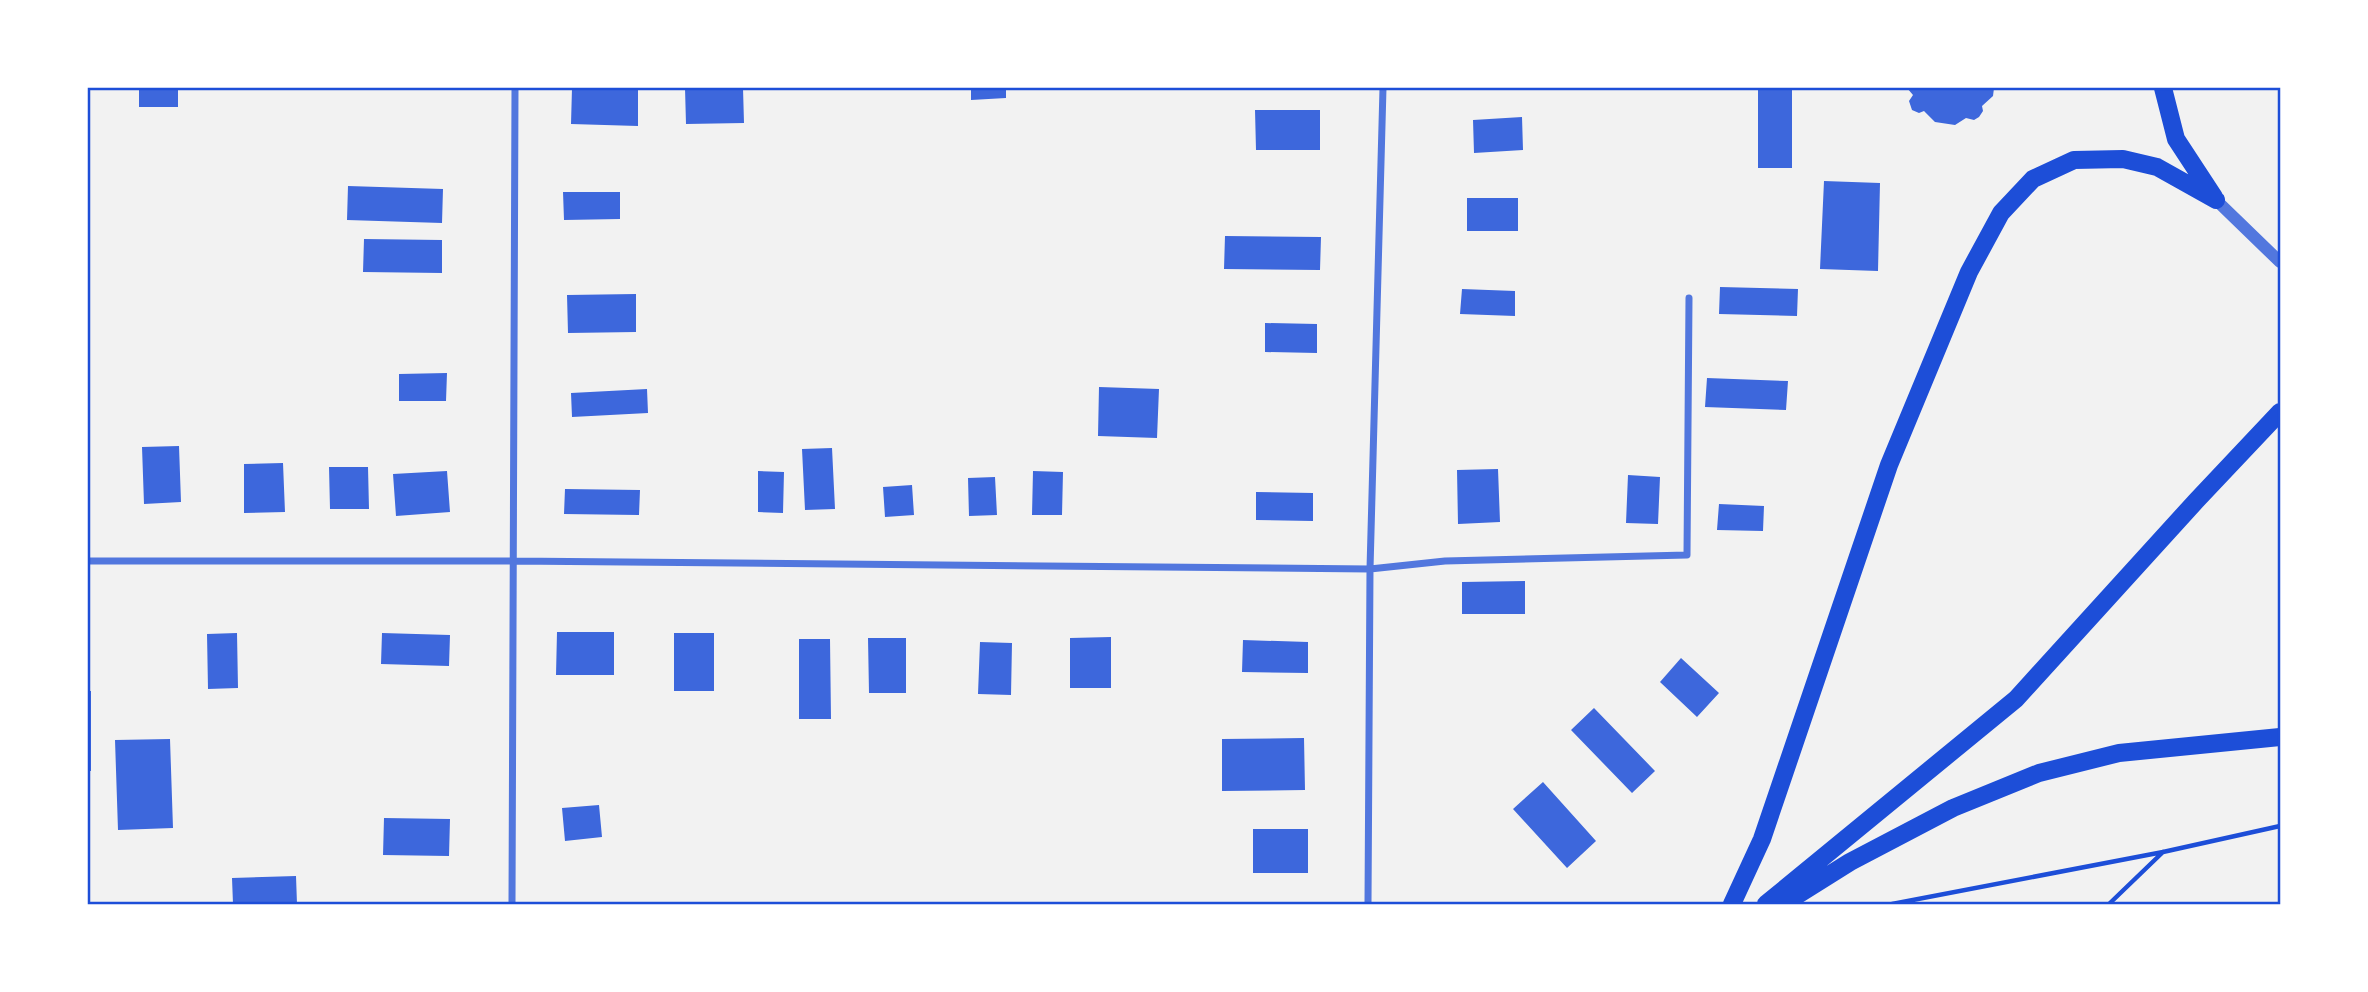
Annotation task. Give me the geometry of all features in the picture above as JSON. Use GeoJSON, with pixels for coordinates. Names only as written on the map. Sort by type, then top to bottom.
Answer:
{"type":"FeatureCollection","features":[{"type":"Feature","properties":{"kind":"main road"},"geometry":{"type":"LineString","coordinates":[[2163,88],[2176,139],[2216,200]]}},
{"type":"Feature","properties":{"kind":"main road"},"geometry":{"type":"LineString","coordinates":[[1732,905],[1762,839],[1889,465],[1969,272],[2001,213],[2033,179],[2074,160],[2123,159],[2157,167],[2216,200]]}},
{"type":"Feature","properties":{"kind":"main road"},"geometry":{"type":"LineString","coordinates":[[1766,905],[2016,699],[2196,500],[2280,412]]}},
{"type":"Feature","properties":{"kind":"main road"},"geometry":{"type":"LineString","coordinates":[[1783,905],[1850,862],[1953,808],[2039,773],[2119,754],[2280,737]]}},
{"type":"Feature","properties":{"kind":"street"},"geometry":{"type":"LineString","coordinates":[[512,905],[515,88]]}},
{"type":"Feature","properties":{"kind":"street"},"geometry":{"type":"LineString","coordinates":[[1368,905],[1370,569],[1383,88]]}},
{"type":"Feature","properties":{"kind":"street"},"geometry":{"type":"LineString","coordinates":[[2216,200],[2280,262]]}},
{"type":"Feature","properties":{"kind":"street"},"geometry":{"type":"LineString","coordinates":[[88,561],[513,561],[1370,569],[1445,561],[1687,555],[1689,298]]}},
{"type":"Feature","properties":{"kind":"path"},"geometry":{"type":"LineString","coordinates":[[1892,905],[2163,852],[2280,826]]}},
{"type":"Feature","properties":{"kind":"path"},"geometry":{"type":"LineString","coordinates":[[2109,905],[2163,852]]}},
{"type":"Feature","properties":{"kind":"building"},"geometry":{"type":"Polygon","coordinates":[[[139,88],[178,88],[178,107],[139,107],[139,88]]]}},
{"type":"Feature","properties":{"kind":"building"},"geometry":{"type":"Polygon","coordinates":[[[572,88],[638,88],[638,126],[571,124],[572,88]]]}},
{"type":"Feature","properties":{"kind":"building"},"geometry":{"type":"Polygon","coordinates":[[[685,88],[743,88],[744,123],[686,124],[685,88]]]}},
{"type":"Feature","properties":{"kind":"building"},"geometry":{"type":"Polygon","coordinates":[[[971,88],[1006,88],[1006,98],[971,100],[971,88]]]}},
{"type":"Feature","properties":{"kind":"building"},"geometry":{"type":"Polygon","coordinates":[[[1758,88],[1792,88],[1792,168],[1758,168],[1758,88]]]}},
{"type":"Feature","properties":{"kind":"building"},"geometry":{"type":"Polygon","coordinates":[[[1907,88],[1994,88],[1993,96],[1982,106],[1983,111],[1979,117],[1974,120],[1966,118],[1955,125],[1935,122],[1924,111],[1919,113],[1912,110],[1909,101],[1913,95],[1907,88]]]}},
{"type":"Feature","properties":{"kind":"building"},"geometry":{"type":"Polygon","coordinates":[[[1255,110],[1320,110],[1320,150],[1256,150],[1255,110]]]}},
{"type":"Feature","properties":{"kind":"building"},"geometry":{"type":"Polygon","coordinates":[[[1522,117],[1523,150],[1474,153],[1473,120],[1522,117]]]}},
{"type":"Feature","properties":{"kind":"building"},"geometry":{"type":"Polygon","coordinates":[[[1824,181],[1880,183],[1878,271],[1820,269],[1824,181]]]}},
{"type":"Feature","properties":{"kind":"building"},"geometry":{"type":"Polygon","coordinates":[[[348,186],[443,189],[442,223],[347,220],[348,186]]]}},
{"type":"Feature","properties":{"kind":"building"},"geometry":{"type":"Polygon","coordinates":[[[563,192],[620,192],[620,219],[564,220],[563,192]]]}},
{"type":"Feature","properties":{"kind":"building"},"geometry":{"type":"Polygon","coordinates":[[[1467,198],[1518,198],[1518,231],[1467,231],[1467,198]]]}},
{"type":"Feature","properties":{"kind":"building"},"geometry":{"type":"Polygon","coordinates":[[[1225,236],[1321,237],[1320,270],[1224,269],[1225,236]]]}},
{"type":"Feature","properties":{"kind":"building"},"geometry":{"type":"Polygon","coordinates":[[[364,239],[442,240],[442,273],[363,272],[364,239]]]}},
{"type":"Feature","properties":{"kind":"building"},"geometry":{"type":"Polygon","coordinates":[[[1720,287],[1798,289],[1797,316],[1719,314],[1720,287]]]}},
{"type":"Feature","properties":{"kind":"building"},"geometry":{"type":"Polygon","coordinates":[[[1462,289],[1515,291],[1515,316],[1460,314],[1462,289]]]}},
{"type":"Feature","properties":{"kind":"building"},"geometry":{"type":"Polygon","coordinates":[[[636,294],[636,332],[568,333],[567,295],[636,294]]]}},
{"type":"Feature","properties":{"kind":"building"},"geometry":{"type":"Polygon","coordinates":[[[1265,323],[1317,324],[1317,353],[1265,352],[1265,323]]]}},
{"type":"Feature","properties":{"kind":"building"},"geometry":{"type":"Polygon","coordinates":[[[447,373],[446,401],[399,401],[399,374],[447,373]]]}},
{"type":"Feature","properties":{"kind":"building"},"geometry":{"type":"Polygon","coordinates":[[[1707,378],[1788,381],[1786,410],[1705,407],[1707,378]]]}},
{"type":"Feature","properties":{"kind":"building"},"geometry":{"type":"Polygon","coordinates":[[[1099,387],[1159,389],[1157,438],[1098,436],[1099,387]]]}},
{"type":"Feature","properties":{"kind":"building"},"geometry":{"type":"Polygon","coordinates":[[[647,389],[648,413],[572,417],[571,393],[647,389]]]}},
{"type":"Feature","properties":{"kind":"building"},"geometry":{"type":"Polygon","coordinates":[[[179,446],[181,502],[144,504],[142,447],[179,446]]]}},
{"type":"Feature","properties":{"kind":"building"},"geometry":{"type":"Polygon","coordinates":[[[832,448],[835,509],[805,510],[802,449],[832,448]]]}},
{"type":"Feature","properties":{"kind":"building"},"geometry":{"type":"Polygon","coordinates":[[[283,463],[285,512],[244,513],[244,464],[283,463]]]}},
{"type":"Feature","properties":{"kind":"building"},"geometry":{"type":"Polygon","coordinates":[[[329,467],[368,467],[369,509],[330,509],[329,467]]]}},
{"type":"Feature","properties":{"kind":"building"},"geometry":{"type":"Polygon","coordinates":[[[1498,469],[1500,522],[1458,524],[1457,470],[1498,469]]]}},
{"type":"Feature","properties":{"kind":"building"},"geometry":{"type":"Polygon","coordinates":[[[447,471],[450,512],[396,516],[393,474],[447,471]]]}},
{"type":"Feature","properties":{"kind":"building"},"geometry":{"type":"Polygon","coordinates":[[[758,471],[784,472],[783,513],[758,512],[758,471]]]}},
{"type":"Feature","properties":{"kind":"building"},"geometry":{"type":"Polygon","coordinates":[[[1033,471],[1063,472],[1062,515],[1032,515],[1033,471]]]}},
{"type":"Feature","properties":{"kind":"building"},"geometry":{"type":"Polygon","coordinates":[[[1628,475],[1660,477],[1658,524],[1626,523],[1628,475]]]}},
{"type":"Feature","properties":{"kind":"building"},"geometry":{"type":"Polygon","coordinates":[[[995,477],[997,515],[969,516],[968,478],[995,477]]]}},
{"type":"Feature","properties":{"kind":"building"},"geometry":{"type":"Polygon","coordinates":[[[912,485],[914,515],[885,517],[883,487],[912,485]]]}},
{"type":"Feature","properties":{"kind":"building"},"geometry":{"type":"Polygon","coordinates":[[[565,489],[640,490],[639,515],[564,514],[565,489]]]}},
{"type":"Feature","properties":{"kind":"building"},"geometry":{"type":"Polygon","coordinates":[[[1256,492],[1313,493],[1313,521],[1256,520],[1256,492]]]}},
{"type":"Feature","properties":{"kind":"building"},"geometry":{"type":"Polygon","coordinates":[[[1719,504],[1764,506],[1763,531],[1717,530],[1719,504]]]}},
{"type":"Feature","properties":{"kind":"building"},"geometry":{"type":"Polygon","coordinates":[[[1525,581],[1525,614],[1462,614],[1462,582],[1525,581]]]}},
{"type":"Feature","properties":{"kind":"building"},"geometry":{"type":"Polygon","coordinates":[[[557,632],[614,632],[614,675],[556,675],[557,632]]]}},
{"type":"Feature","properties":{"kind":"building"},"geometry":{"type":"Polygon","coordinates":[[[237,633],[238,688],[208,689],[207,634],[237,633]]]}},
{"type":"Feature","properties":{"kind":"building"},"geometry":{"type":"Polygon","coordinates":[[[382,633],[450,635],[449,666],[381,664],[382,633]]]}},
{"type":"Feature","properties":{"kind":"building"},"geometry":{"type":"Polygon","coordinates":[[[674,633],[714,633],[714,691],[674,691],[674,633]]]}},
{"type":"Feature","properties":{"kind":"building"},"geometry":{"type":"Polygon","coordinates":[[[1111,637],[1111,688],[1070,688],[1070,638],[1111,637]]]}},
{"type":"Feature","properties":{"kind":"building"},"geometry":{"type":"Polygon","coordinates":[[[868,638],[906,638],[906,693],[869,693],[868,638]]]}},
{"type":"Feature","properties":{"kind":"building"},"geometry":{"type":"Polygon","coordinates":[[[799,639],[830,639],[831,719],[799,719],[799,639]]]}},
{"type":"Feature","properties":{"kind":"building"},"geometry":{"type":"Polygon","coordinates":[[[1243,640],[1308,642],[1308,673],[1242,672],[1243,640]]]}},
{"type":"Feature","properties":{"kind":"building"},"geometry":{"type":"Polygon","coordinates":[[[980,642],[1012,643],[1011,695],[978,694],[980,642]]]}},
{"type":"Feature","properties":{"kind":"building"},"geometry":{"type":"Polygon","coordinates":[[[1681,658],[1719,693],[1697,717],[1660,682],[1681,658]]]}},
{"type":"Feature","properties":{"kind":"building"},"geometry":{"type":"Polygon","coordinates":[[[88,691],[91,691],[91,771],[88,771],[88,691]]]}},
{"type":"Feature","properties":{"kind":"building"},"geometry":{"type":"Polygon","coordinates":[[[1594,708],[1655,771],[1632,793],[1571,730],[1594,708]]]}},
{"type":"Feature","properties":{"kind":"building"},"geometry":{"type":"Polygon","coordinates":[[[1304,738],[1305,790],[1222,791],[1222,739],[1304,738]]]}},
{"type":"Feature","properties":{"kind":"building"},"geometry":{"type":"Polygon","coordinates":[[[170,739],[173,828],[118,830],[115,740],[170,739]]]}},
{"type":"Feature","properties":{"kind":"building"},"geometry":{"type":"Polygon","coordinates":[[[1543,782],[1596,841],[1567,868],[1513,809],[1543,782]]]}},
{"type":"Feature","properties":{"kind":"building"},"geometry":{"type":"Polygon","coordinates":[[[599,805],[602,837],[565,841],[562,808],[599,805]]]}},
{"type":"Feature","properties":{"kind":"building"},"geometry":{"type":"Polygon","coordinates":[[[384,818],[450,819],[449,856],[383,855],[384,818]]]}},
{"type":"Feature","properties":{"kind":"building"},"geometry":{"type":"Polygon","coordinates":[[[1253,829],[1308,829],[1308,873],[1253,873],[1253,829]]]}},
{"type":"Feature","properties":{"kind":"building"},"geometry":{"type":"Polygon","coordinates":[[[296,876],[297,904],[233,904],[232,878],[296,876]]]}}]}
